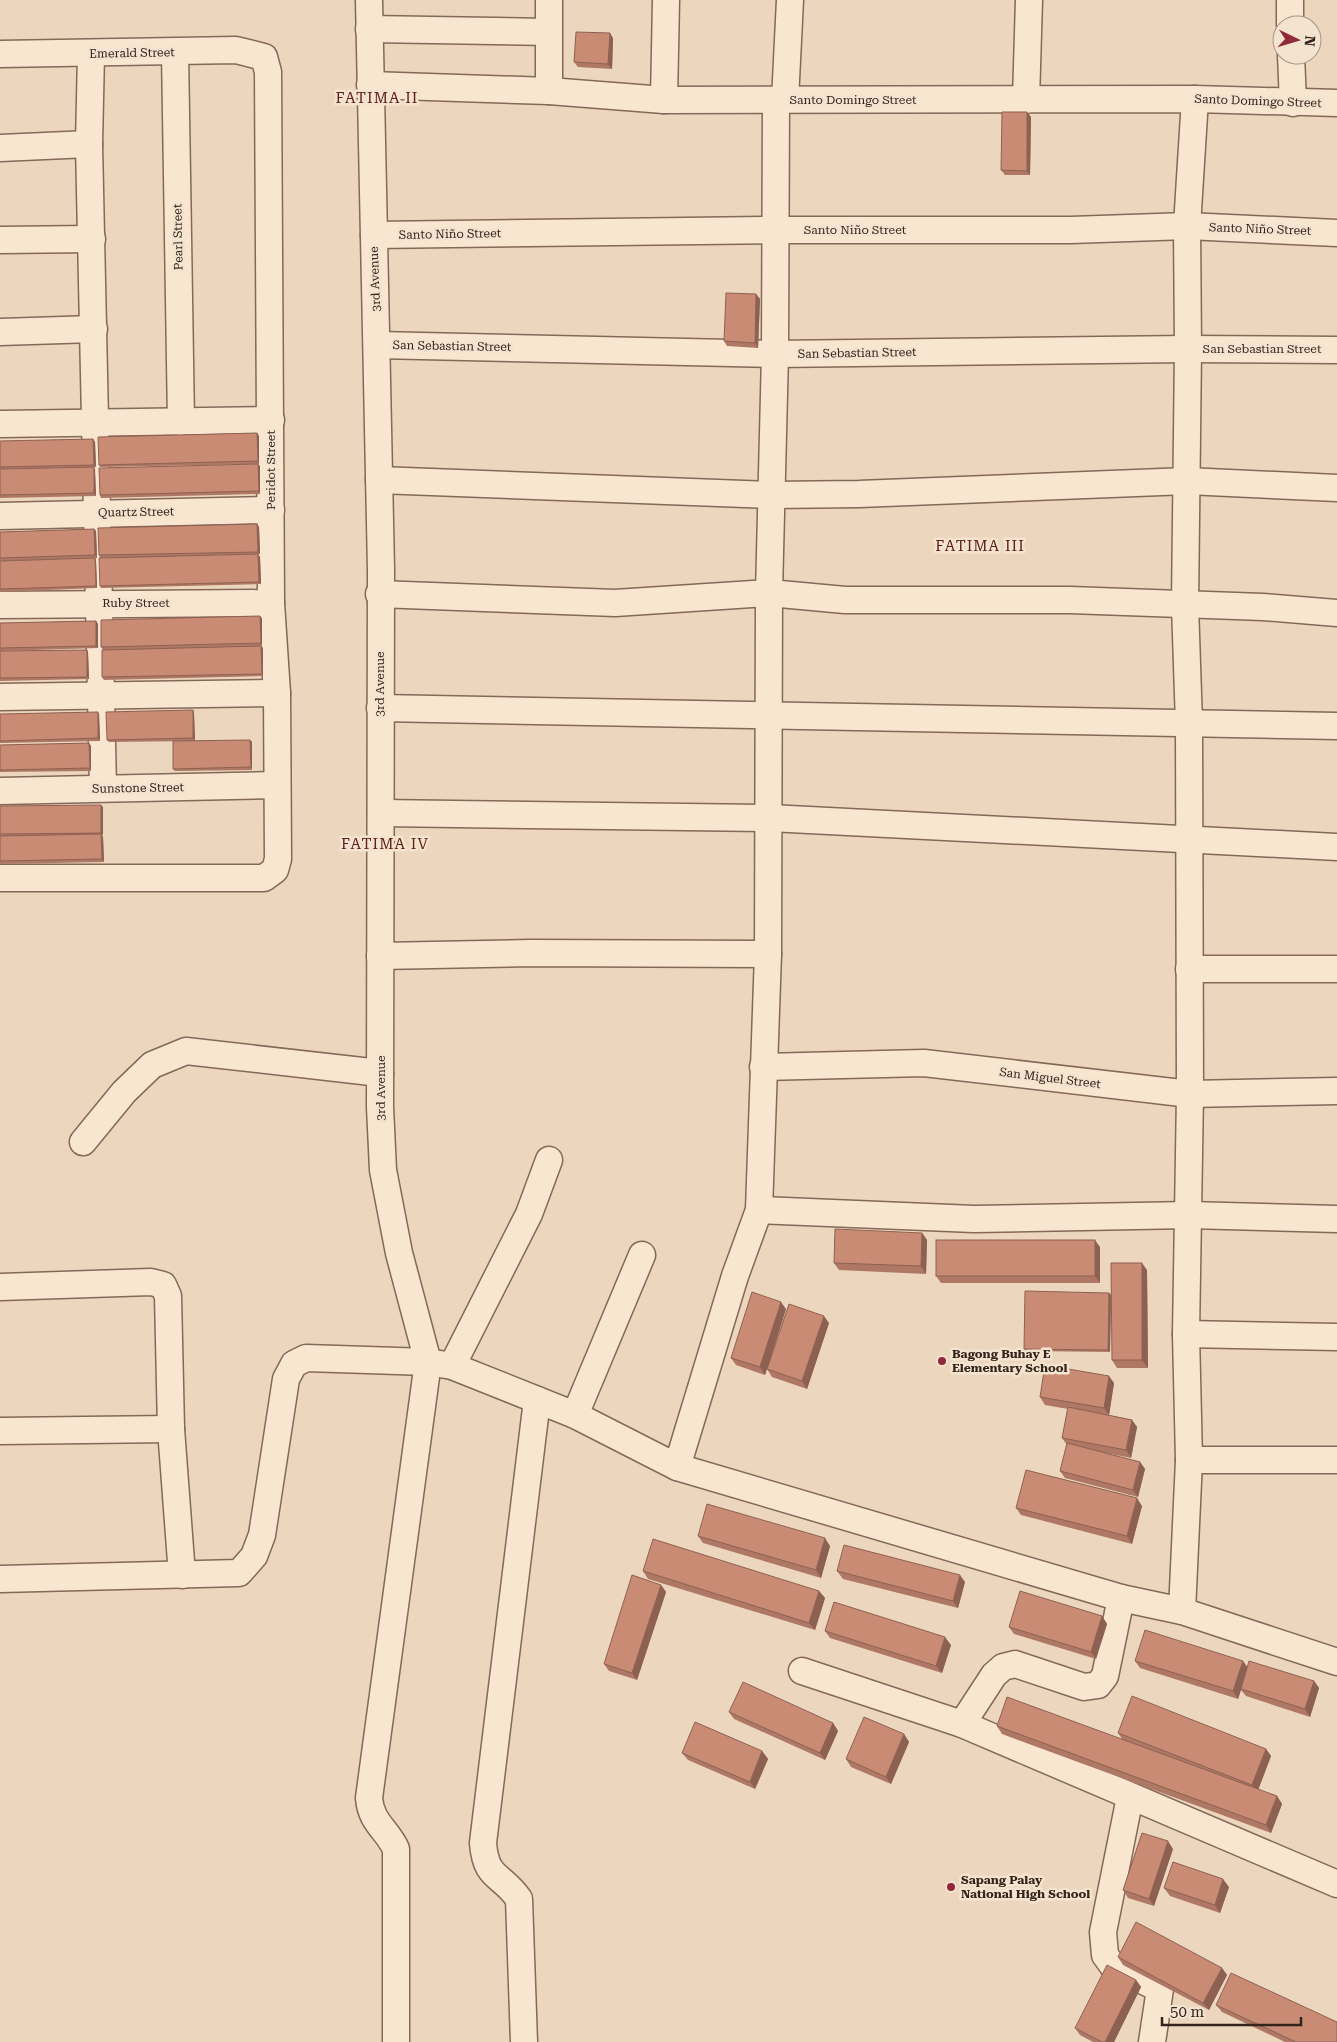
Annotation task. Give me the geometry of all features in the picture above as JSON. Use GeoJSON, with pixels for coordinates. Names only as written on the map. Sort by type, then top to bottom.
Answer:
{"type":"FeatureCollection","features":[{"type":"Feature","properties":{"kind":"street","name":"3rd Avenue"},"geometry":{"type":"LineString","coordinates":[[369,0],[378,345],[381,813],[378,927],[383,1170],[399,1253],[440,1364]]}},
{"type":"Feature","properties":{"kind":"street"},"geometry":{"type":"LineString","coordinates":[[549,0],[549,91]]}},
{"type":"Feature","properties":{"kind":"street"},"geometry":{"type":"LineString","coordinates":[[664,100],[666,0]]}},
{"type":"Feature","properties":{"kind":"street"},"geometry":{"type":"LineString","coordinates":[[677,1467],[735,1276],[759,1210],[768,954],[770,818],[768,716],[769,593],[775,354],[774,230],[780,100],[790,0]]}},
{"type":"Feature","properties":{"kind":"street"},"geometry":{"type":"LineString","coordinates":[[1026,100],[1029,0]]}},
{"type":"Feature","properties":{"kind":"street"},"geometry":{"type":"LineString","coordinates":[[1290,0],[1290,15]]}},
{"type":"Feature","properties":{"kind":"street"},"geometry":{"type":"LineString","coordinates":[[369,30],[548,32]]}},
{"type":"Feature","properties":{"kind":"street","name":"Emerald Street"},"geometry":{"type":"LineString","coordinates":[[0,54],[91,54],[236,50],[264,57]]}},
{"type":"Feature","properties":{"kind":"street","name":"Pearl Street"},"geometry":{"type":"LineString","coordinates":[[175,52],[181,422]]}},
{"type":"Feature","properties":{"kind":"street"},"geometry":{"type":"LineString","coordinates":[[91,54],[89,144],[103,788]]}},
{"type":"Feature","properties":{"kind":"street","name":"Peridot Street"},"geometry":{"type":"LineString","coordinates":[[0,878],[264,878],[275,870],[278,859],[276,785],[277,693],[271,603],[268,72],[264,57]]}},
{"type":"Feature","properties":{"kind":"street"},"geometry":{"type":"LineString","coordinates":[[1291,65],[1293,103]]}},
{"type":"Feature","properties":{"kind":"street","name":"Santo Domingo Street"},"geometry":{"type":"LineString","coordinates":[[370,85],[549,91],[664,100],[1195,99],[1337,103]]}},
{"type":"Feature","properties":{"kind":"street"},"geometry":{"type":"LineString","coordinates":[[1182,1610],[1189,1460],[1186,1334],[1190,1094],[1189,724],[1185,605],[1188,349],[1187,226],[1195,99]]}},
{"type":"Feature","properties":{"kind":"street"},"geometry":{"type":"LineString","coordinates":[[0,148],[89,144]]}},
{"type":"Feature","properties":{"kind":"street","name":"Santo Niño Street"},"geometry":{"type":"LineString","coordinates":[[374,235],[774,230],[1071,230],[1187,226],[1337,232]]}},
{"type":"Feature","properties":{"kind":"street"},"geometry":{"type":"LineString","coordinates":[[0,240],[92,239]]}},
{"type":"Feature","properties":{"kind":"street"},"geometry":{"type":"LineString","coordinates":[[0,332],[94,329]]}},
{"type":"Feature","properties":{"kind":"street","name":"San Sebastian Street"},"geometry":{"type":"LineString","coordinates":[[378,345],[775,354],[1188,349],[1337,350]]}},
{"type":"Feature","properties":{"kind":"street"},"geometry":{"type":"LineString","coordinates":[[0,424],[271,420]]}},
{"type":"Feature","properties":{"kind":"street"},"geometry":{"type":"LineString","coordinates":[[379,480],[772,495],[860,494],[1186,481],[1337,488]]}},
{"type":"Feature","properties":{"kind":"street","name":"Quartz Street"},"geometry":{"type":"LineString","coordinates":[[0,516],[271,510]]}},
{"type":"Feature","properties":{"kind":"street"},"geometry":{"type":"LineString","coordinates":[[379,594],[616,603],[769,593],[845,600],[1070,600],[1337,613]]}},
{"type":"Feature","properties":{"kind":"street","name":"Ruby Street"},"geometry":{"type":"LineString","coordinates":[[0,605],[271,603]]}},
{"type":"Feature","properties":{"kind":"street"},"geometry":{"type":"LineString","coordinates":[[0,697],[277,693]]}},
{"type":"Feature","properties":{"kind":"street"},"geometry":{"type":"LineString","coordinates":[[380,708],[1337,726]]}},
{"type":"Feature","properties":{"kind":"street","name":"Sunstone Street"},"geometry":{"type":"LineString","coordinates":[[0,791],[276,785]]}},
{"type":"Feature","properties":{"kind":"street"},"geometry":{"type":"LineString","coordinates":[[381,813],[770,818],[1337,847]]}},
{"type":"Feature","properties":{"kind":"street"},"geometry":{"type":"LineString","coordinates":[[380,956],[530,953],[768,954]]}},
{"type":"Feature","properties":{"kind":"street"},"geometry":{"type":"LineString","coordinates":[[1189,969],[1337,968]]}},
{"type":"Feature","properties":{"kind":"street"},"geometry":{"type":"LineString","coordinates":[[83,1142],[124,1092],[152,1065],[186,1051],[380,1073]]}},
{"type":"Feature","properties":{"kind":"street","name":"San Miguel Street"},"geometry":{"type":"LineString","coordinates":[[763,1066],[924,1063],[1190,1094],[1337,1091]]}},
{"type":"Feature","properties":{"kind":"street"},"geometry":{"type":"LineString","coordinates":[[396,2042],[396,1849],[392,1841],[378,1827],[370,1809],[369,1798],[440,1364],[529,1214],[549,1160]]}},
{"type":"Feature","properties":{"kind":"street"},"geometry":{"type":"LineString","coordinates":[[759,1210],[974,1219],[1189,1215],[1337,1219]]}},
{"type":"Feature","properties":{"kind":"street"},"geometry":{"type":"LineString","coordinates":[[575,1415],[642,1256]]}},
{"type":"Feature","properties":{"kind":"street"},"geometry":{"type":"LineString","coordinates":[[0,1287],[151,1282],[163,1285],[168,1296],[171,1429],[182,1575]]}},
{"type":"Feature","properties":{"kind":"street"},"geometry":{"type":"LineString","coordinates":[[1186,1334],[1337,1337]]}},
{"type":"Feature","properties":{"kind":"street"},"geometry":{"type":"LineString","coordinates":[[0,1579],[239,1573],[254,1556],[262,1534],[286,1380],[294,1364],[306,1358],[440,1364],[575,1415],[677,1467],[1121,1598],[1182,1610],[1337,1662]]}},
{"type":"Feature","properties":{"kind":"street"},"geometry":{"type":"LineString","coordinates":[[524,2042],[519,1899],[511,1888],[492,1873],[484,1860],[483,1843],[537,1400]]}},
{"type":"Feature","properties":{"kind":"street"},"geometry":{"type":"LineString","coordinates":[[0,1431],[171,1429]]}},
{"type":"Feature","properties":{"kind":"street"},"geometry":{"type":"LineString","coordinates":[[1189,1460],[1337,1460]]}},
{"type":"Feature","properties":{"kind":"street"},"geometry":{"type":"LineString","coordinates":[[962,1724],[994,1675],[1003,1666],[1015,1664],[1084,1687],[1098,1685],[1106,1676],[1121,1598]]}},
{"type":"Feature","properties":{"kind":"street"},"geometry":{"type":"LineString","coordinates":[[802,1672],[962,1724],[1337,1884]]}},
{"type":"Feature","properties":{"kind":"street"},"geometry":{"type":"LineString","coordinates":[[1130,1797],[1103,1932],[1105,1955],[1113,1966],[1160,1989],[1152,2042]]}},
{"type":"Feature","properties":{"kind":"building"},"geometry":{"type":"Polygon","coordinates":[[[576,32],[610,33],[608,64],[574,62],[576,32]]]}},
{"type":"Feature","properties":{"kind":"building"},"geometry":{"type":"Polygon","coordinates":[[[1002,112],[1027,112],[1027,171],[1001,170],[1002,112]]]}},
{"type":"Feature","properties":{"kind":"building"},"geometry":{"type":"Polygon","coordinates":[[[726,293],[756,294],[755,343],[724,341],[726,293]]]}},
{"type":"Feature","properties":{"kind":"building"},"geometry":{"type":"Polygon","coordinates":[[[257,433],[258,461],[99,465],[98,437],[257,433]]]}},
{"type":"Feature","properties":{"kind":"building"},"geometry":{"type":"Polygon","coordinates":[[[93,439],[94,465],[0,467],[0,441],[93,439]]]}},
{"type":"Feature","properties":{"kind":"building"},"geometry":{"type":"Polygon","coordinates":[[[258,464],[259,491],[100,495],[99,468],[258,464]]]}},
{"type":"Feature","properties":{"kind":"building"},"geometry":{"type":"Polygon","coordinates":[[[94,467],[94,493],[0,495],[0,469],[94,467]]]}},
{"type":"Feature","properties":{"kind":"building"},"geometry":{"type":"Polygon","coordinates":[[[257,524],[258,552],[99,555],[98,528],[257,524]]]}},
{"type":"Feature","properties":{"kind":"building"},"geometry":{"type":"Polygon","coordinates":[[[94,529],[95,555],[0,558],[0,532],[94,529]]]}},
{"type":"Feature","properties":{"kind":"building"},"geometry":{"type":"Polygon","coordinates":[[[258,554],[259,582],[100,586],[99,558],[258,554]]]}},
{"type":"Feature","properties":{"kind":"building"},"geometry":{"type":"Polygon","coordinates":[[[95,558],[96,586],[0,589],[0,561],[95,558]]]}},
{"type":"Feature","properties":{"kind":"building"},"geometry":{"type":"Polygon","coordinates":[[[260,616],[261,643],[101,647],[101,620],[260,616]]]}},
{"type":"Feature","properties":{"kind":"building"},"geometry":{"type":"Polygon","coordinates":[[[96,621],[96,646],[0,648],[0,623],[96,621]]]}},
{"type":"Feature","properties":{"kind":"building"},"geometry":{"type":"Polygon","coordinates":[[[261,646],[262,674],[102,677],[102,650],[261,646]]]}},
{"type":"Feature","properties":{"kind":"building"},"geometry":{"type":"Polygon","coordinates":[[[87,650],[87,677],[0,678],[0,651],[87,650]]]}},
{"type":"Feature","properties":{"kind":"building"},"geometry":{"type":"Polygon","coordinates":[[[193,710],[193,738],[107,740],[106,712],[193,710]]]}},
{"type":"Feature","properties":{"kind":"building"},"geometry":{"type":"Polygon","coordinates":[[[98,712],[98,738],[0,741],[0,714],[98,712]]]}},
{"type":"Feature","properties":{"kind":"building"},"geometry":{"type":"Polygon","coordinates":[[[250,740],[251,767],[173,769],[173,741],[250,740]]]}},
{"type":"Feature","properties":{"kind":"building"},"geometry":{"type":"Polygon","coordinates":[[[89,743],[90,768],[0,770],[0,745],[89,743]]]}},
{"type":"Feature","properties":{"kind":"building"},"geometry":{"type":"Polygon","coordinates":[[[101,805],[101,833],[0,834],[0,806],[101,805]]]}},
{"type":"Feature","properties":{"kind":"building"},"geometry":{"type":"Polygon","coordinates":[[[101,834],[102,859],[0,861],[0,836],[101,834]]]}},
{"type":"Feature","properties":{"kind":"building"},"geometry":{"type":"Polygon","coordinates":[[[835,1229],[922,1233],[921,1266],[834,1263],[835,1229]]]}},
{"type":"Feature","properties":{"kind":"building"},"geometry":{"type":"Polygon","coordinates":[[[936,1240],[1095,1240],[1095,1276],[936,1276],[936,1240]]]}},
{"type":"Feature","properties":{"kind":"building"},"geometry":{"type":"Polygon","coordinates":[[[1111,1263],[1142,1263],[1142,1360],[1112,1360],[1111,1263]]]}},
{"type":"Feature","properties":{"kind":"building"},"geometry":{"type":"Polygon","coordinates":[[[1025,1291],[1109,1293],[1108,1350],[1024,1349],[1025,1291]]]}},
{"type":"Feature","properties":{"kind":"building"},"geometry":{"type":"Polygon","coordinates":[[[752,1292],[781,1302],[760,1367],[731,1358],[752,1292]]]}},
{"type":"Feature","properties":{"kind":"building"},"geometry":{"type":"Polygon","coordinates":[[[789,1304],[824,1316],[802,1381],[767,1369],[789,1304]]]}},
{"type":"Feature","properties":{"kind":"building"},"geometry":{"type":"Polygon","coordinates":[[[1045,1365],[1109,1376],[1104,1408],[1040,1397],[1045,1365]]]}},
{"type":"Feature","properties":{"kind":"building"},"geometry":{"type":"Polygon","coordinates":[[[1068,1407],[1132,1420],[1126,1450],[1062,1438],[1068,1407]]]}},
{"type":"Feature","properties":{"kind":"building"},"geometry":{"type":"Polygon","coordinates":[[[1067,1443],[1140,1462],[1133,1490],[1060,1471],[1067,1443]]]}},
{"type":"Feature","properties":{"kind":"building"},"geometry":{"type":"Polygon","coordinates":[[[1026,1470],[1137,1498],[1127,1536],[1016,1508],[1026,1470]]]}},
{"type":"Feature","properties":{"kind":"building"},"geometry":{"type":"Polygon","coordinates":[[[707,1504],[825,1538],[816,1570],[698,1536],[707,1504]]]}},
{"type":"Feature","properties":{"kind":"building"},"geometry":{"type":"Polygon","coordinates":[[[653,1539],[819,1591],[809,1623],[643,1571],[653,1539]]]}},
{"type":"Feature","properties":{"kind":"building"},"geometry":{"type":"Polygon","coordinates":[[[844,1545],[960,1575],[953,1601],[837,1571],[844,1545]]]}},
{"type":"Feature","properties":{"kind":"building"},"geometry":{"type":"Polygon","coordinates":[[[632,1575],[661,1585],[632,1673],[604,1664],[632,1575]]]}},
{"type":"Feature","properties":{"kind":"building"},"geometry":{"type":"Polygon","coordinates":[[[1020,1591],[1102,1616],[1091,1652],[1009,1627],[1020,1591]]]}},
{"type":"Feature","properties":{"kind":"building"},"geometry":{"type":"Polygon","coordinates":[[[834,1602],[945,1637],[936,1666],[825,1631],[834,1602]]]}},
{"type":"Feature","properties":{"kind":"building"},"geometry":{"type":"Polygon","coordinates":[[[1145,1630],[1243,1661],[1233,1691],[1135,1661],[1145,1630]]]}},
{"type":"Feature","properties":{"kind":"building"},"geometry":{"type":"Polygon","coordinates":[[[1249,1661],[1314,1681],[1305,1709],[1241,1689],[1249,1661]]]}},
{"type":"Feature","properties":{"kind":"building"},"geometry":{"type":"Polygon","coordinates":[[[743,1682],[833,1723],[820,1753],[729,1712],[743,1682]]]}},
{"type":"Feature","properties":{"kind":"building"},"geometry":{"type":"Polygon","coordinates":[[[1132,1696],[1266,1749],[1252,1785],[1118,1733],[1132,1696]]]}},
{"type":"Feature","properties":{"kind":"building"},"geometry":{"type":"Polygon","coordinates":[[[1007,1697],[1277,1796],[1266,1825],[997,1726],[1007,1697]]]}},
{"type":"Feature","properties":{"kind":"building"},"geometry":{"type":"Polygon","coordinates":[[[864,1717],[904,1734],[886,1777],[846,1759],[864,1717]]]}},
{"type":"Feature","properties":{"kind":"building"},"geometry":{"type":"Polygon","coordinates":[[[695,1722],[762,1751],[750,1782],[682,1753],[695,1722]]]}},
{"type":"Feature","properties":{"kind":"building"},"geometry":{"type":"Polygon","coordinates":[[[1142,1833],[1168,1841],[1149,1899],[1123,1890],[1142,1833]]]}},
{"type":"Feature","properties":{"kind":"building"},"geometry":{"type":"Polygon","coordinates":[[[1173,1862],[1223,1879],[1215,1905],[1164,1888],[1173,1862]]]}},
{"type":"Feature","properties":{"kind":"building"},"geometry":{"type":"Polygon","coordinates":[[[1136,1922],[1222,1968],[1203,2003],[1118,1957],[1136,1922]]]}},
{"type":"Feature","properties":{"kind":"building"},"geometry":{"type":"Polygon","coordinates":[[[1107,1965],[1136,1980],[1105,2042],[1102,2042],[1075,2028],[1107,1965]]]}},
{"type":"Feature","properties":{"kind":"building"},"geometry":{"type":"Polygon","coordinates":[[[1231,1973],[1337,2022],[1337,2042],[1296,2042],[1216,2005],[1231,1973]]]}},
{"type":"Feature","properties":{"kind":"place","name":"Bagong Buhay E Elementary School"},"geometry":{"type":"Point","coordinates":[942,1361]}},
{"type":"Feature","properties":{"kind":"place","name":"Sapang Palay National High School"},"geometry":{"type":"Point","coordinates":[951,1887]}},
{"type":"Feature","properties":{"kind":"district","name":"FATIMA II"},"geometry":{"type":"Point","coordinates":[377,98]}},
{"type":"Feature","properties":{"kind":"district","name":"FATIMA III"},"geometry":{"type":"Point","coordinates":[980,546]}},
{"type":"Feature","properties":{"kind":"district","name":"FATIMA IV"},"geometry":{"type":"Point","coordinates":[385,844]}}]}
